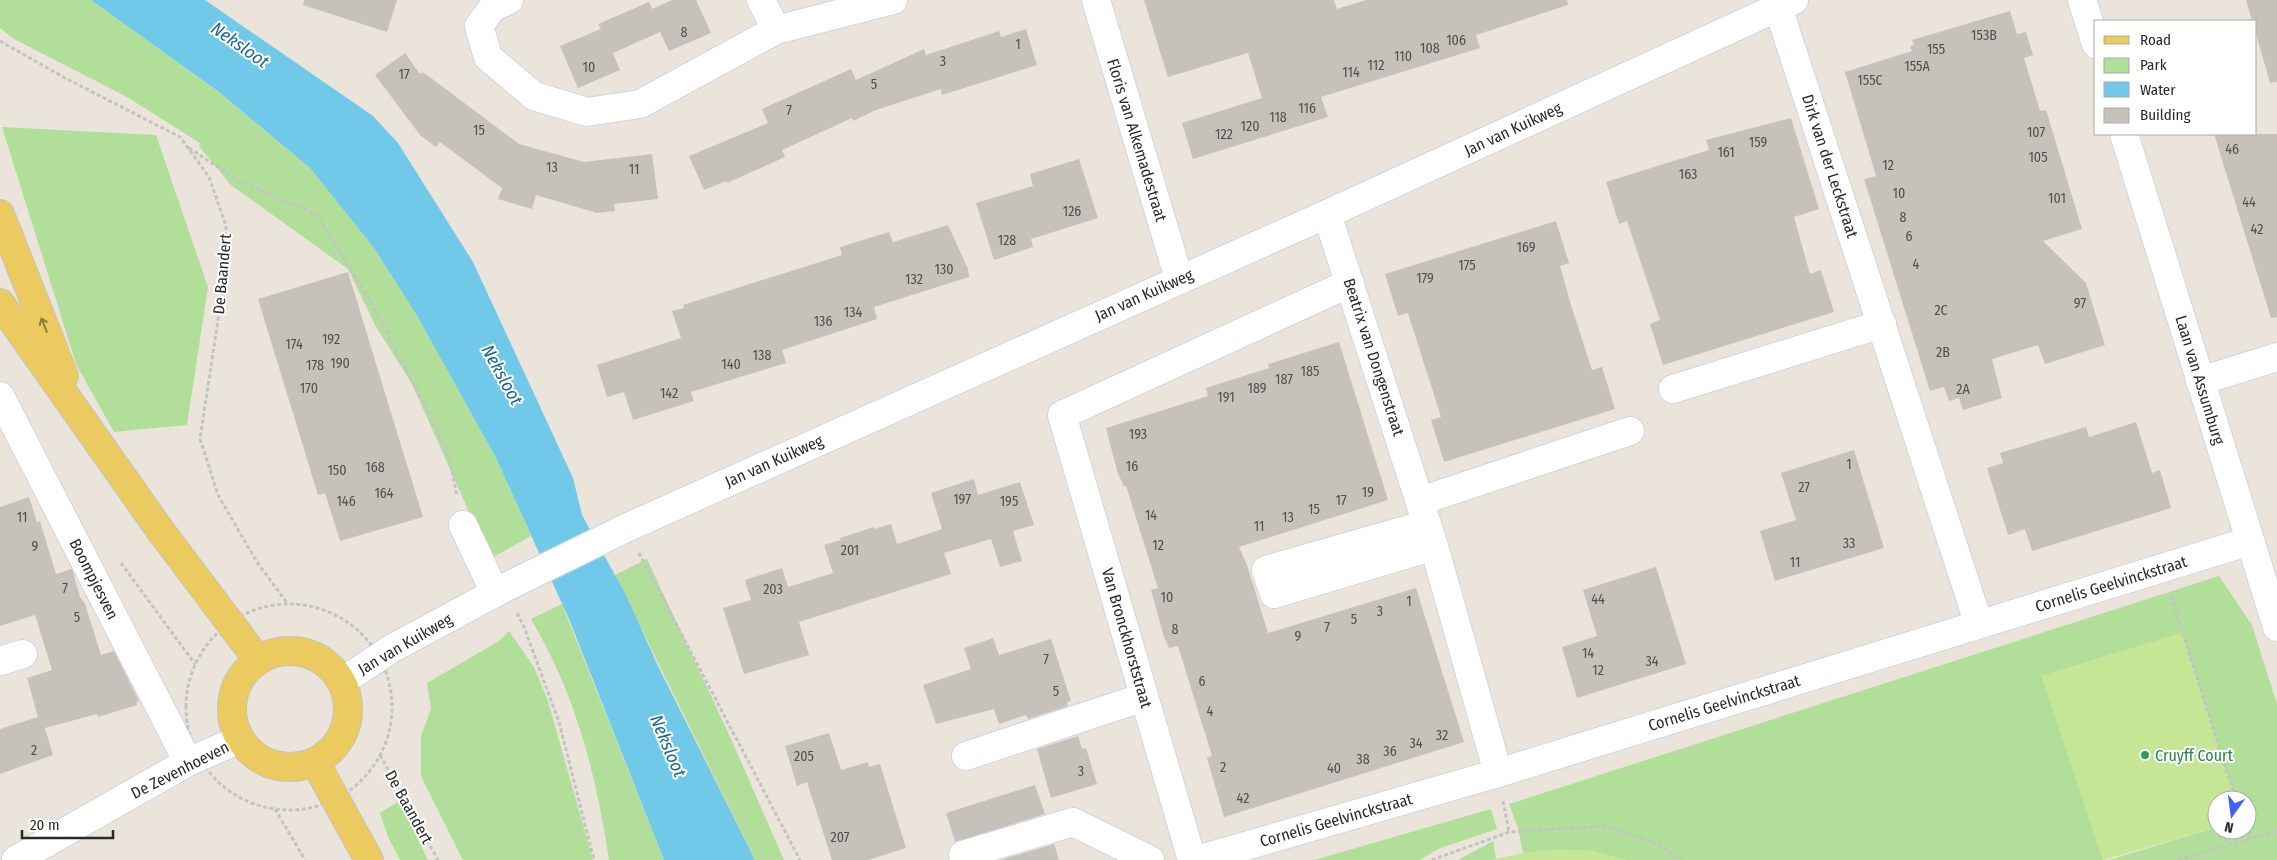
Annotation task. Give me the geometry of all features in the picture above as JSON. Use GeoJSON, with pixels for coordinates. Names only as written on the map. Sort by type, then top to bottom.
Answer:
{"type":"FeatureCollection","features":[{"type":"Feature","properties":{"kind":"main road"},"geometry":{"type":"LineString","coordinates":[[0,214],[81,419]]}},
{"type":"Feature","properties":{"kind":"main road"},"geometry":{"type":"LineString","coordinates":[[0,302],[160,530],[258,660]]}},
{"type":"Feature","properties":{"kind":"main road"},"geometry":{"type":"LineString","coordinates":[[295,651],[314,655],[330,666],[342,682],[348,699],[348,718],[342,736],[331,751],[315,762],[295,768],[273,765],[254,756],[240,739],[233,723],[231,705],[235,687],[244,672],[258,660],[275,652],[295,651]]}},
{"type":"Feature","properties":{"kind":"main road"},"geometry":{"type":"LineString","coordinates":[[315,762],[369,860]]}},
{"type":"Feature","properties":{"kind":"street"},"geometry":{"type":"LineString","coordinates":[[508,0],[493,7],[479,26],[488,57],[534,96],[587,112],[640,104],[776,30],[893,0]]}},
{"type":"Feature","properties":{"kind":"street"},"geometry":{"type":"LineString","coordinates":[[761,0],[776,30]]}},
{"type":"Feature","properties":{"kind":"street","name":"Floris van Alkemadestraat"},"geometry":{"type":"LineString","coordinates":[[1096,0],[1179,279]]}},
{"type":"Feature","properties":{"kind":"street"},"geometry":{"type":"LineString","coordinates":[[2082,0],[2094,38]]}},
{"type":"Feature","properties":{"kind":"street","name":"Jan van Kuikweg"},"geometry":{"type":"LineString","coordinates":[[342,682],[391,649],[500,590],[618,532],[1327,214],[1749,10],[1786,4]]}},
{"type":"Feature","properties":{"kind":"street","name":"Dirk van der Leckstraat"},"geometry":{"type":"LineString","coordinates":[[1786,4],[1882,324],[1978,625]]}},
{"type":"Feature","properties":{"kind":"street","name":"Laan van Assumburg"},"geometry":{"type":"LineString","coordinates":[[2124,135],[2277,626]]}},
{"type":"Feature","properties":{"kind":"street","name":"Beatrix van Dongenstraat"},"geometry":{"type":"LineString","coordinates":[[1327,214],[1427,523],[1498,773]]}},
{"type":"Feature","properties":{"kind":"street","name":"Van Bronckhorststraat"},"geometry":{"type":"LineString","coordinates":[[1192,860],[1062,415],[1350,283]]}},
{"type":"Feature","properties":{"kind":"street"},"geometry":{"type":"LineString","coordinates":[[1673,389],[1882,324]]}},
{"type":"Feature","properties":{"kind":"street"},"geometry":{"type":"LineString","coordinates":[[2200,380],[2277,357]]}},
{"type":"Feature","properties":{"kind":"street","name":"Boompjesven"},"geometry":{"type":"LineString","coordinates":[[0,396],[188,762]]}},
{"type":"Feature","properties":{"kind":"street"},"geometry":{"type":"LineString","coordinates":[[1427,523],[1266,570],[1274,594],[1630,432]]}},
{"type":"Feature","properties":{"kind":"street"},"geometry":{"type":"LineString","coordinates":[[462,525],[500,590]]}},
{"type":"Feature","properties":{"kind":"street","name":"Cornelis Geelvinckstraat"},"geometry":{"type":"LineString","coordinates":[[1197,860],[1498,773],[2250,541]]}},
{"type":"Feature","properties":{"kind":"street"},"geometry":{"type":"LineString","coordinates":[[966,756],[1144,697]]}},
{"type":"Feature","properties":{"kind":"street","name":"De Zevenhoeven"},"geometry":{"type":"LineString","coordinates":[[20,859],[188,762],[240,739]]}},
{"type":"Feature","properties":{"kind":"street"},"geometry":{"type":"LineString","coordinates":[[963,855],[1073,822],[1150,860]]}},
{"type":"Feature","properties":{"kind":"path","name":"De Baandert"},"geometry":{"type":"LineString","coordinates":[[0,41],[65,78],[180,137],[209,177],[226,226],[223,287],[200,439],[218,496],[257,562],[287,603]]}},
{"type":"Feature","properties":{"kind":"path"},"geometry":{"type":"LineString","coordinates":[[186,146],[239,180],[317,215],[376,310],[430,416],[450,460],[462,525]]}},
{"type":"Feature","properties":{"kind":"path"},"geometry":{"type":"LineString","coordinates":[[618,532],[800,860]]}},
{"type":"Feature","properties":{"kind":"path"},"geometry":{"type":"LineString","coordinates":[[2162,568],[2233,790]]}},
{"type":"Feature","properties":{"kind":"path"},"geometry":{"type":"LineString","coordinates":[[500,590],[524,627],[559,722],[594,860]]}},
{"type":"Feature","properties":{"kind":"path","name":"De Baandert"},"geometry":{"type":"LineString","coordinates":[[380,755],[438,860]]}},
{"type":"Feature","properties":{"kind":"path"},"geometry":{"type":"LineString","coordinates":[[274,808],[305,860]]}},
{"type":"Feature","properties":{"kind":"path"},"geometry":{"type":"LineString","coordinates":[[1432,860],[1509,832],[1604,826],[1659,845],[1681,860]]}},
{"type":"Feature","properties":{"kind":"path"},"geometry":{"type":"LineString","coordinates":[[2257,837],[2277,831]]}},
{"type":"Feature","properties":{"kind":"path"},"geometry":{"type":"LineString","coordinates":[[2178,860],[2245,840]]}},
{"type":"Feature","properties":{"kind":"green space"},"geometry":{"type":"Polygon","coordinates":[[[0,0],[91,0],[219,92],[310,168],[374,248],[416,314],[496,458],[531,536],[490,559],[412,384],[376,327],[348,269],[231,185],[199,146],[200,143],[127,97],[14,39],[0,28],[0,0]]]}},
{"type":"Feature","properties":{"kind":"green space"},"geometry":{"type":"Polygon","coordinates":[[[2,127],[156,135],[208,287],[187,425],[114,432],[76,364],[2,127]]]}},
{"type":"Feature","properties":{"kind":"green space"},"geometry":{"type":"Polygon","coordinates":[[[647,559],[732,741],[784,860],[755,860],[615,575],[647,559]]]}},
{"type":"Feature","properties":{"kind":"green space"},"geometry":{"type":"Polygon","coordinates":[[[2219,576],[2252,625],[2277,704],[2277,860],[2109,860],[2207,830],[2207,840],[2257,840],[2257,790],[2233,790],[2182,633],[2042,676],[2103,860],[1627,860],[1592,851],[1562,850],[1523,853],[1518,828],[1509,804],[2219,576]]]}},
{"type":"Feature","properties":{"kind":"green space"},"geometry":{"type":"Polygon","coordinates":[[[562,604],[664,860],[609,860],[598,797],[582,736],[560,677],[531,619],[562,604]]]}},
{"type":"Feature","properties":{"kind":"green space"},"geometry":{"type":"Polygon","coordinates":[[[509,631],[534,667],[548,701],[593,860],[463,860],[421,776],[421,736],[431,709],[427,683],[499,641],[509,631]]]}},
{"type":"Feature","properties":{"kind":"green space","name":"Cruyff Court"},"geometry":{"type":"Polygon","coordinates":[[[2182,633],[2233,790],[2207,790],[2207,830],[2103,860],[2042,676],[2182,633]]]}},
{"type":"Feature","properties":{"kind":"green space"},"geometry":{"type":"Polygon","coordinates":[[[399,801],[428,860],[400,860],[388,837],[380,813],[399,801]]]}},
{"type":"Feature","properties":{"kind":"green space"},"geometry":{"type":"Polygon","coordinates":[[[1491,809],[1497,829],[1438,849],[1420,860],[1314,860],[1491,809]]]}},
{"type":"Feature","properties":{"kind":"green space"},"geometry":{"type":"Polygon","coordinates":[[[1493,841],[1496,858],[1492,860],[1458,860],[1493,841]]]}},
{"type":"Feature","properties":{"kind":"green space"},"geometry":{"type":"Polygon","coordinates":[[[1562,850],[1592,851],[1627,860],[1492,860],[1523,853],[1562,850]]]}},
{"type":"Feature","properties":{"kind":"water","name":"Neksloot"},"geometry":{"type":"Polygon","coordinates":[[[91,0],[205,0],[373,116],[398,143],[473,262],[573,478],[582,515],[626,595],[658,666],[755,860],[664,860],[569,619],[496,458],[416,314],[374,248],[310,168],[219,92],[91,0]]]}},
{"type":"Feature","properties":{"kind":"building"},"geometry":{"type":"Polygon","coordinates":[[[304,0],[397,0],[387,32],[303,5],[304,0]]]}},
{"type":"Feature","properties":{"kind":"building"},"geometry":{"type":"Polygon","coordinates":[[[672,0],[696,0],[711,33],[669,51],[660,32],[613,53],[620,70],[578,88],[560,46],[601,29],[598,24],[649,2],[652,9],[672,0]]]}},
{"type":"Feature","properties":{"kind":"building"},"geometry":{"type":"Polygon","coordinates":[[[1144,0],[1334,0],[1337,9],[1366,0],[1567,0],[1568,5],[1476,35],[1480,48],[1321,97],[1328,117],[1193,159],[1182,123],[1262,98],[1248,53],[1168,77],[1144,0]]]}},
{"type":"Feature","properties":{"kind":"building"},"geometry":{"type":"Polygon","coordinates":[[[2246,0],[2277,0],[2277,82],[2270,83],[2257,37],[2257,20],[2252,20],[2246,0]]]}},
{"type":"Feature","properties":{"kind":"building"},"geometry":{"type":"Polygon","coordinates":[[[2010,11],[2017,34],[2026,32],[2033,55],[2024,58],[2040,111],[2046,110],[2082,229],[2043,241],[2086,283],[2105,345],[2045,364],[2038,345],[1992,359],[2002,398],[1963,410],[1959,398],[1949,401],[1944,387],[1930,391],[1864,179],[1876,176],[1845,72],[1912,51],[1910,46],[1914,45],[1912,40],[2010,11]]]}},
{"type":"Feature","properties":{"kind":"building"},"geometry":{"type":"Polygon","coordinates":[[[1026,29],[1037,65],[942,95],[941,89],[876,110],[853,121],[852,118],[782,150],[785,157],[727,183],[726,181],[704,190],[689,156],[768,123],[762,109],[851,69],[856,80],[924,49],[926,55],[999,31],[1001,37],[1026,29]]]}},
{"type":"Feature","properties":{"kind":"building"},"geometry":{"type":"Polygon","coordinates":[[[405,53],[420,74],[423,72],[519,144],[584,162],[652,154],[658,199],[614,204],[615,211],[597,213],[536,195],[532,209],[498,199],[502,188],[440,142],[436,147],[420,135],[375,75],[405,53]]]}},
{"type":"Feature","properties":{"kind":"building"},"geometry":{"type":"Polygon","coordinates":[[[1791,118],[1819,209],[1794,217],[1810,274],[1821,270],[1834,312],[1663,365],[1650,324],[1660,320],[1627,221],[1619,224],[1606,182],[1709,150],[1706,140],[1791,118]]]}},
{"type":"Feature","properties":{"kind":"building"},"geometry":{"type":"Polygon","coordinates":[[[2277,134],[2277,317],[2271,318],[2214,135],[2277,134]]]}},
{"type":"Feature","properties":{"kind":"building"},"geometry":{"type":"Polygon","coordinates":[[[1079,159],[1098,218],[1031,239],[1033,247],[994,260],[976,203],[1033,186],[1030,174],[1079,159]]]}},
{"type":"Feature","properties":{"kind":"building"},"geometry":{"type":"Polygon","coordinates":[[[1556,221],[1569,263],[1560,266],[1571,305],[1592,370],[1602,367],[1615,409],[1444,462],[1431,420],[1441,417],[1408,313],[1398,316],[1385,274],[1556,221]]]}},
{"type":"Feature","properties":{"kind":"building"},"geometry":{"type":"Polygon","coordinates":[[[948,225],[968,269],[969,277],[874,307],[877,319],[782,350],[786,363],[691,392],[694,401],[633,420],[624,392],[607,397],[597,365],[681,338],[672,311],[684,308],[683,305],[842,255],[840,247],[889,232],[893,242],[948,225]]]}},
{"type":"Feature","properties":{"kind":"building"},"geometry":{"type":"Polygon","coordinates":[[[348,272],[423,517],[340,541],[325,493],[318,495],[258,299],[348,272]]]}},
{"type":"Feature","properties":{"kind":"building"},"geometry":{"type":"Polygon","coordinates":[[[1339,342],[1388,500],[1239,547],[1247,565],[1268,633],[1416,588],[1464,742],[1224,817],[1207,758],[1212,756],[1178,646],[1169,648],[1164,637],[1151,590],[1158,588],[1126,486],[1124,486],[1118,474],[1106,428],[1208,396],[1206,388],[1269,368],[1268,364],[1339,342]]]}},
{"type":"Feature","properties":{"kind":"building"},"geometry":{"type":"Polygon","coordinates":[[[2136,422],[2152,473],[2160,470],[2171,508],[2032,551],[2025,529],[2008,535],[1987,468],[2003,463],[2000,453],[2086,427],[2089,437],[2136,422]]]}},
{"type":"Feature","properties":{"kind":"building"},"geometry":{"type":"Polygon","coordinates":[[[1854,450],[1884,548],[1775,581],[1760,531],[1796,520],[1781,473],[1854,450]]]}},
{"type":"Feature","properties":{"kind":"building"},"geometry":{"type":"Polygon","coordinates":[[[974,479],[978,495],[1020,482],[1034,525],[1013,531],[1022,561],[1000,567],[991,539],[944,553],[951,574],[799,622],[809,655],[744,674],[723,608],[751,600],[745,580],[782,568],[788,587],[833,573],[824,545],[874,527],[875,529],[891,524],[897,544],[942,529],[931,493],[974,479]]]}},
{"type":"Feature","properties":{"kind":"building"},"geometry":{"type":"Polygon","coordinates":[[[29,497],[37,522],[40,521],[56,574],[72,569],[101,655],[114,651],[139,701],[136,702],[137,705],[98,717],[97,714],[45,728],[53,755],[0,774],[0,729],[38,717],[27,678],[52,670],[35,615],[0,626],[0,507],[29,497]]]}},
{"type":"Feature","properties":{"kind":"building"},"geometry":{"type":"Polygon","coordinates":[[[1656,567],[1686,664],[1577,698],[1562,647],[1597,636],[1583,590],[1656,567]]]}},
{"type":"Feature","properties":{"kind":"building"},"geometry":{"type":"Polygon","coordinates":[[[993,638],[999,655],[1051,639],[1071,701],[1067,702],[1068,706],[1028,719],[1026,715],[999,724],[994,709],[936,724],[923,685],[971,669],[964,648],[993,638]]]}},
{"type":"Feature","properties":{"kind":"building"},"geometry":{"type":"Polygon","coordinates":[[[829,733],[841,770],[868,762],[869,767],[880,764],[906,848],[868,860],[832,860],[807,782],[797,786],[785,746],[829,733]]]}},
{"type":"Feature","properties":{"kind":"building"},"geometry":{"type":"Polygon","coordinates":[[[1078,736],[1082,749],[1086,748],[1097,784],[1051,798],[1037,749],[1078,736]]]}},
{"type":"Feature","properties":{"kind":"building"},"geometry":{"type":"Polygon","coordinates":[[[1035,785],[1045,814],[955,842],[946,813],[1035,785]]]}},
{"type":"Feature","properties":{"kind":"building"},"geometry":{"type":"Polygon","coordinates":[[[1054,844],[1059,860],[1001,860],[1054,844]]]}},
{"type":"Feature","properties":{"kind":"place","name":"Cruyff Court"},"geometry":{"type":"Point","coordinates":[2145,755]}}]}
